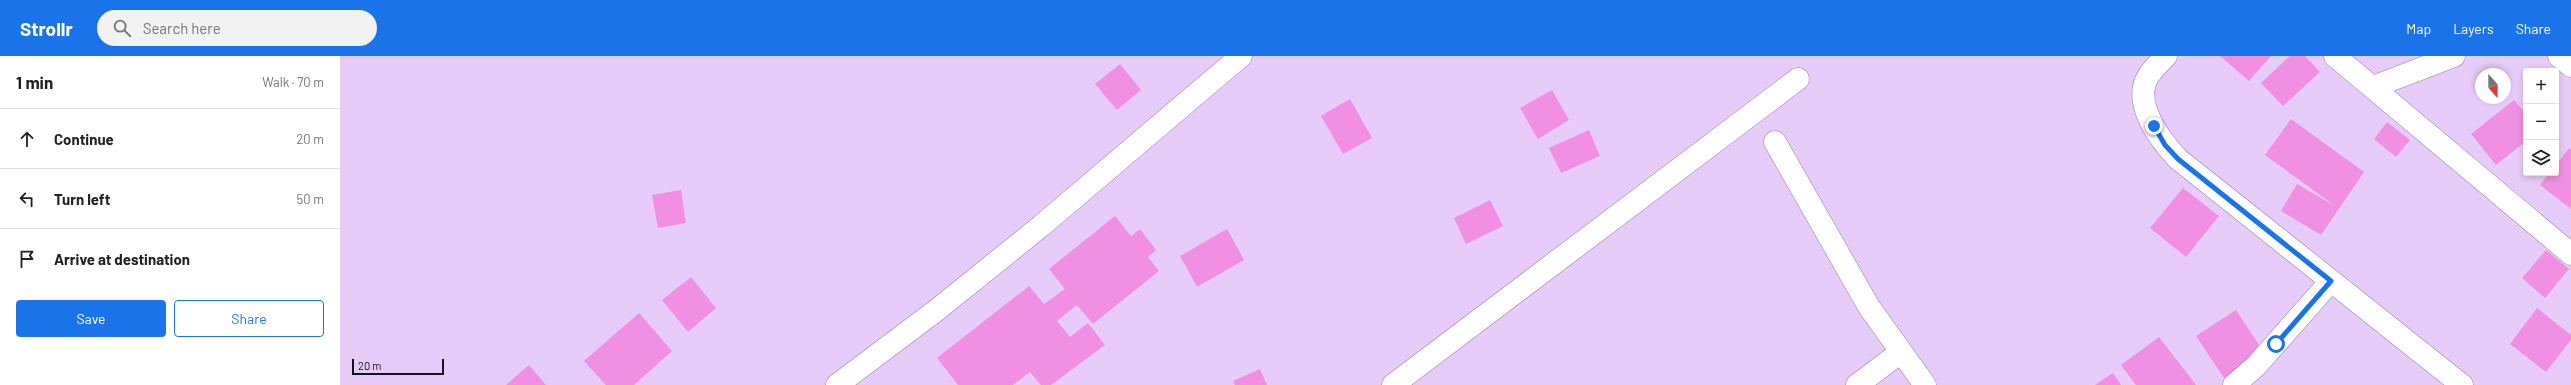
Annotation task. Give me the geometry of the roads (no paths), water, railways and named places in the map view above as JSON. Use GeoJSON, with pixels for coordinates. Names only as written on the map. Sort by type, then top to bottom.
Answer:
{"type":"FeatureCollection","features":[{"type":"Feature","properties":{"kind":"street"},"geometry":{"type":"LineString","coordinates":[[838,385],[938,309],[1035,230],[1240,56]]}},
{"type":"Feature","properties":{"kind":"street"},"geometry":{"type":"LineString","coordinates":[[2166,56],[2149,75],[2144,90],[2146,110],[2165,145],[2178,159],[2462,385]]}},
{"type":"Feature","properties":{"kind":"street"},"geometry":{"type":"LineString","coordinates":[[2335,56],[2571,254]]}},
{"type":"Feature","properties":{"kind":"street"},"geometry":{"type":"LineString","coordinates":[[2373,87],[2454,56]]}},
{"type":"Feature","properties":{"kind":"street"},"geometry":{"type":"LineString","coordinates":[[2559,56],[2571,66]]}},
{"type":"Feature","properties":{"kind":"street"},"geometry":{"type":"LineString","coordinates":[[1393,385],[1798,79]]}},
{"type":"Feature","properties":{"kind":"street"},"geometry":{"type":"LineString","coordinates":[[1775,142],[1844,266],[1869,307],[1925,385]]}},
{"type":"Feature","properties":{"kind":"street"},"geometry":{"type":"LineString","coordinates":[[2234,385],[2261,360],[2331,281]]}},
{"type":"Feature","properties":{"kind":"street"},"geometry":{"type":"LineString","coordinates":[[1857,385],[1901,352]]}}]}
